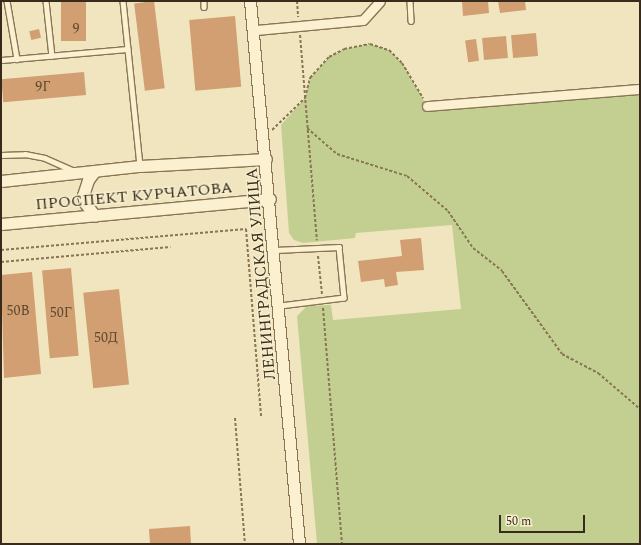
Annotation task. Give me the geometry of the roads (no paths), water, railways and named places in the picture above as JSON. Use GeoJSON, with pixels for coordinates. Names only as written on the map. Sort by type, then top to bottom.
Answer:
{"type":"FeatureCollection","features":[{"type":"Feature","properties":{"kind":"street"},"geometry":{"type":"LineString","coordinates":[[250,1],[265,159]]}},
{"type":"Feature","properties":{"kind":"street","name":"ЛЕНИНГРАДСКАЯ УЛИЦА"},"geometry":{"type":"LineString","coordinates":[[254,1],[265,159],[281,306],[300,544]]}},
{"type":"Feature","properties":{"kind":"street"},"geometry":{"type":"LineString","coordinates":[[256,30],[363,20],[380,1]]}},
{"type":"Feature","properties":{"kind":"street"},"geometry":{"type":"LineString","coordinates":[[427,106],[640,89]]}},
{"type":"Feature","properties":{"kind":"street","name":"ПРОСПЕКТ КУРЧАТОВА"},"geometry":{"type":"LineString","coordinates":[[1,181],[79,174],[140,166],[265,159]]}},
{"type":"Feature","properties":{"kind":"street"},"geometry":{"type":"LineString","coordinates":[[94,172],[88,180],[83,195],[85,203],[95,216]]}},
{"type":"Feature","properties":{"kind":"street"},"geometry":{"type":"LineString","coordinates":[[269,200],[300,544]]}},
{"type":"Feature","properties":{"kind":"street","name":"ПРОСПЕКТ КУРЧАТОВА"},"geometry":{"type":"LineString","coordinates":[[1,224],[269,200]]}},
{"type":"Feature","properties":{"kind":"lane"},"geometry":{"type":"LineString","coordinates":[[7,1],[17,59]]}},
{"type":"Feature","properties":{"kind":"lane"},"geometry":{"type":"LineString","coordinates":[[46,1],[52,56]]}},
{"type":"Feature","properties":{"kind":"lane"},"geometry":{"type":"LineString","coordinates":[[123,1],[140,166]]}},
{"type":"Feature","properties":{"kind":"lane"},"geometry":{"type":"LineString","coordinates":[[204,1],[204,7]]}},
{"type":"Feature","properties":{"kind":"lane"},"geometry":{"type":"LineString","coordinates":[[410,1],[411,21]]}},
{"type":"Feature","properties":{"kind":"lane"},"geometry":{"type":"LineString","coordinates":[[1,60],[128,49]]}},
{"type":"Feature","properties":{"kind":"lane"},"geometry":{"type":"LineString","coordinates":[[1,155],[25,154],[45,158],[79,174]]}},
{"type":"Feature","properties":{"kind":"lane"},"geometry":{"type":"LineString","coordinates":[[275,250],[339,247],[344,298],[281,306]]}}]}
